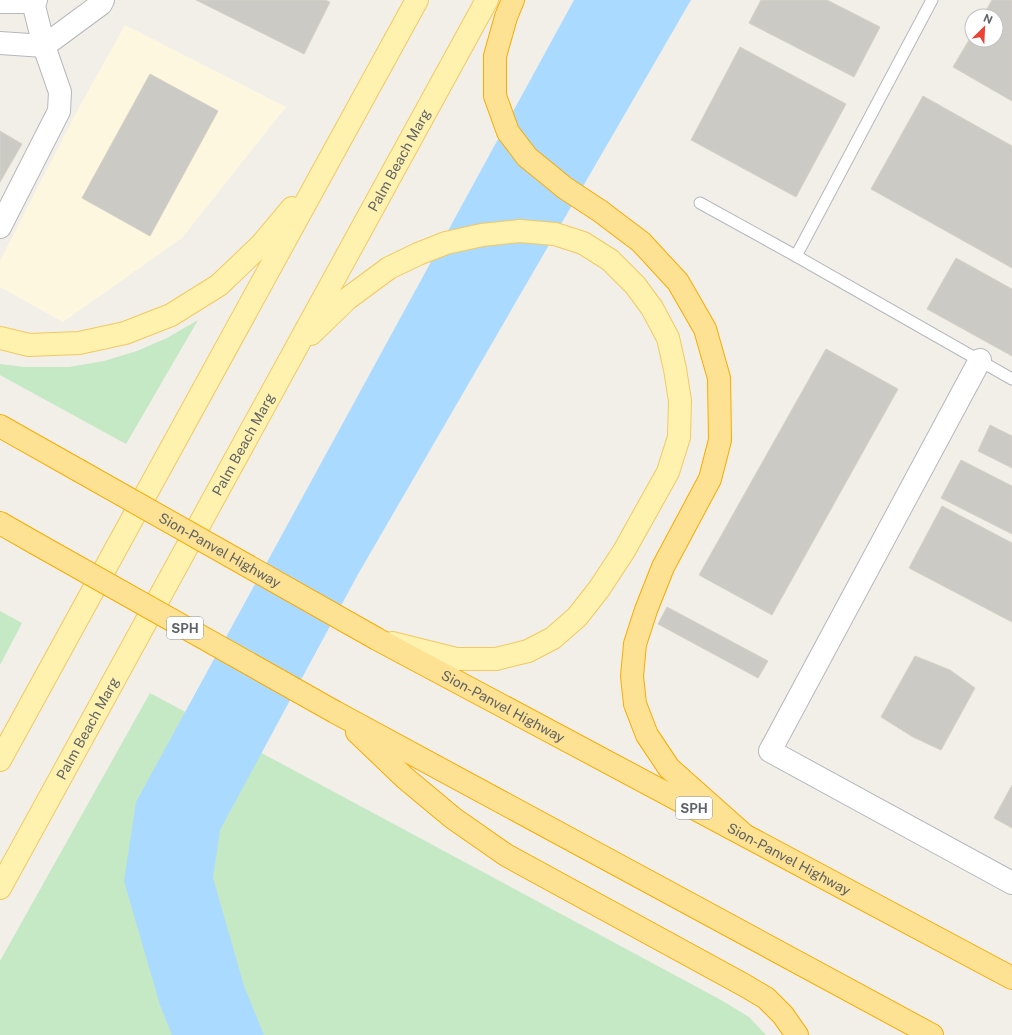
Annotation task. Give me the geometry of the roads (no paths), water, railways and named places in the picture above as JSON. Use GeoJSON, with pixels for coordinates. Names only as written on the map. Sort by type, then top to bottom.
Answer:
{"type":"FeatureCollection","features":[{"type":"Feature","properties":{"kind":"highway"},"geometry":{"type":"LineString","coordinates":[[513,0],[506,17],[495,56],[495,96],[508,132],[527,157],[566,188],[642,242],[678,282],[705,329],[718,378],[720,440],[710,478],[663,567],[646,610],[635,644],[632,676],[635,704],[647,735],[669,768],[742,833]]}},
{"type":"Feature","properties":{"kind":"highway","name":"Sion-Panvel Highway"},"geometry":{"type":"LineString","coordinates":[[0,426],[377,639],[1012,978]]}},
{"type":"Feature","properties":{"kind":"highway","name":"SPH"},"geometry":{"type":"LineString","coordinates":[[0,523],[335,712],[932,1035]]}},
{"type":"Feature","properties":{"kind":"highway"},"geometry":{"type":"LineString","coordinates":[[335,712],[405,778],[452,818],[513,858],[766,998],[783,1015],[798,1035]]}},
{"type":"Feature","properties":{"kind":"main road"},"geometry":{"type":"LineString","coordinates":[[0,760],[417,0]]}},
{"type":"Feature","properties":{"kind":"main road","name":"Palm Beach Marg"},"geometry":{"type":"LineString","coordinates":[[0,888],[487,0]]}},
{"type":"Feature","properties":{"kind":"main road"},"geometry":{"type":"LineString","coordinates":[[0,338],[29,345],[79,343],[125,333],[171,314],[219,286],[261,245],[325,168]]}},
{"type":"Feature","properties":{"kind":"main road"},"geometry":{"type":"LineString","coordinates":[[296,349],[347,300],[389,268],[446,243],[482,235],[520,231],[555,234],[583,243],[610,260],[635,285],[652,308],[668,338],[680,401],[679,437],[668,472],[624,551],[599,589],[577,618],[553,638],[528,651],[496,659],[456,659],[377,639]]}},
{"type":"Feature","properties":{"kind":"street"},"geometry":{"type":"LineString","coordinates":[[0,43],[44,46],[101,4],[103,0]]}},
{"type":"Feature","properties":{"kind":"street"},"geometry":{"type":"LineString","coordinates":[[0,2],[34,1],[44,46],[60,92],[59,111],[0,227]]}},
{"type":"Feature","properties":{"kind":"street"},"geometry":{"type":"LineString","coordinates":[[980,360],[770,750],[1012,883]]}},
{"type":"Feature","properties":{"kind":"lane"},"geometry":{"type":"LineString","coordinates":[[796,256],[932,0]]}},
{"type":"Feature","properties":{"kind":"lane"},"geometry":{"type":"LineString","coordinates":[[700,203],[1012,379]]}},
{"type":"Feature","properties":{"kind":"water"},"geometry":{"type":"Polygon","coordinates":[[[574,0],[691,0],[357,576],[220,830],[213,878],[244,986],[264,1035],[172,1035],[160,1005],[124,881],[136,802],[574,0]]]}}]}
